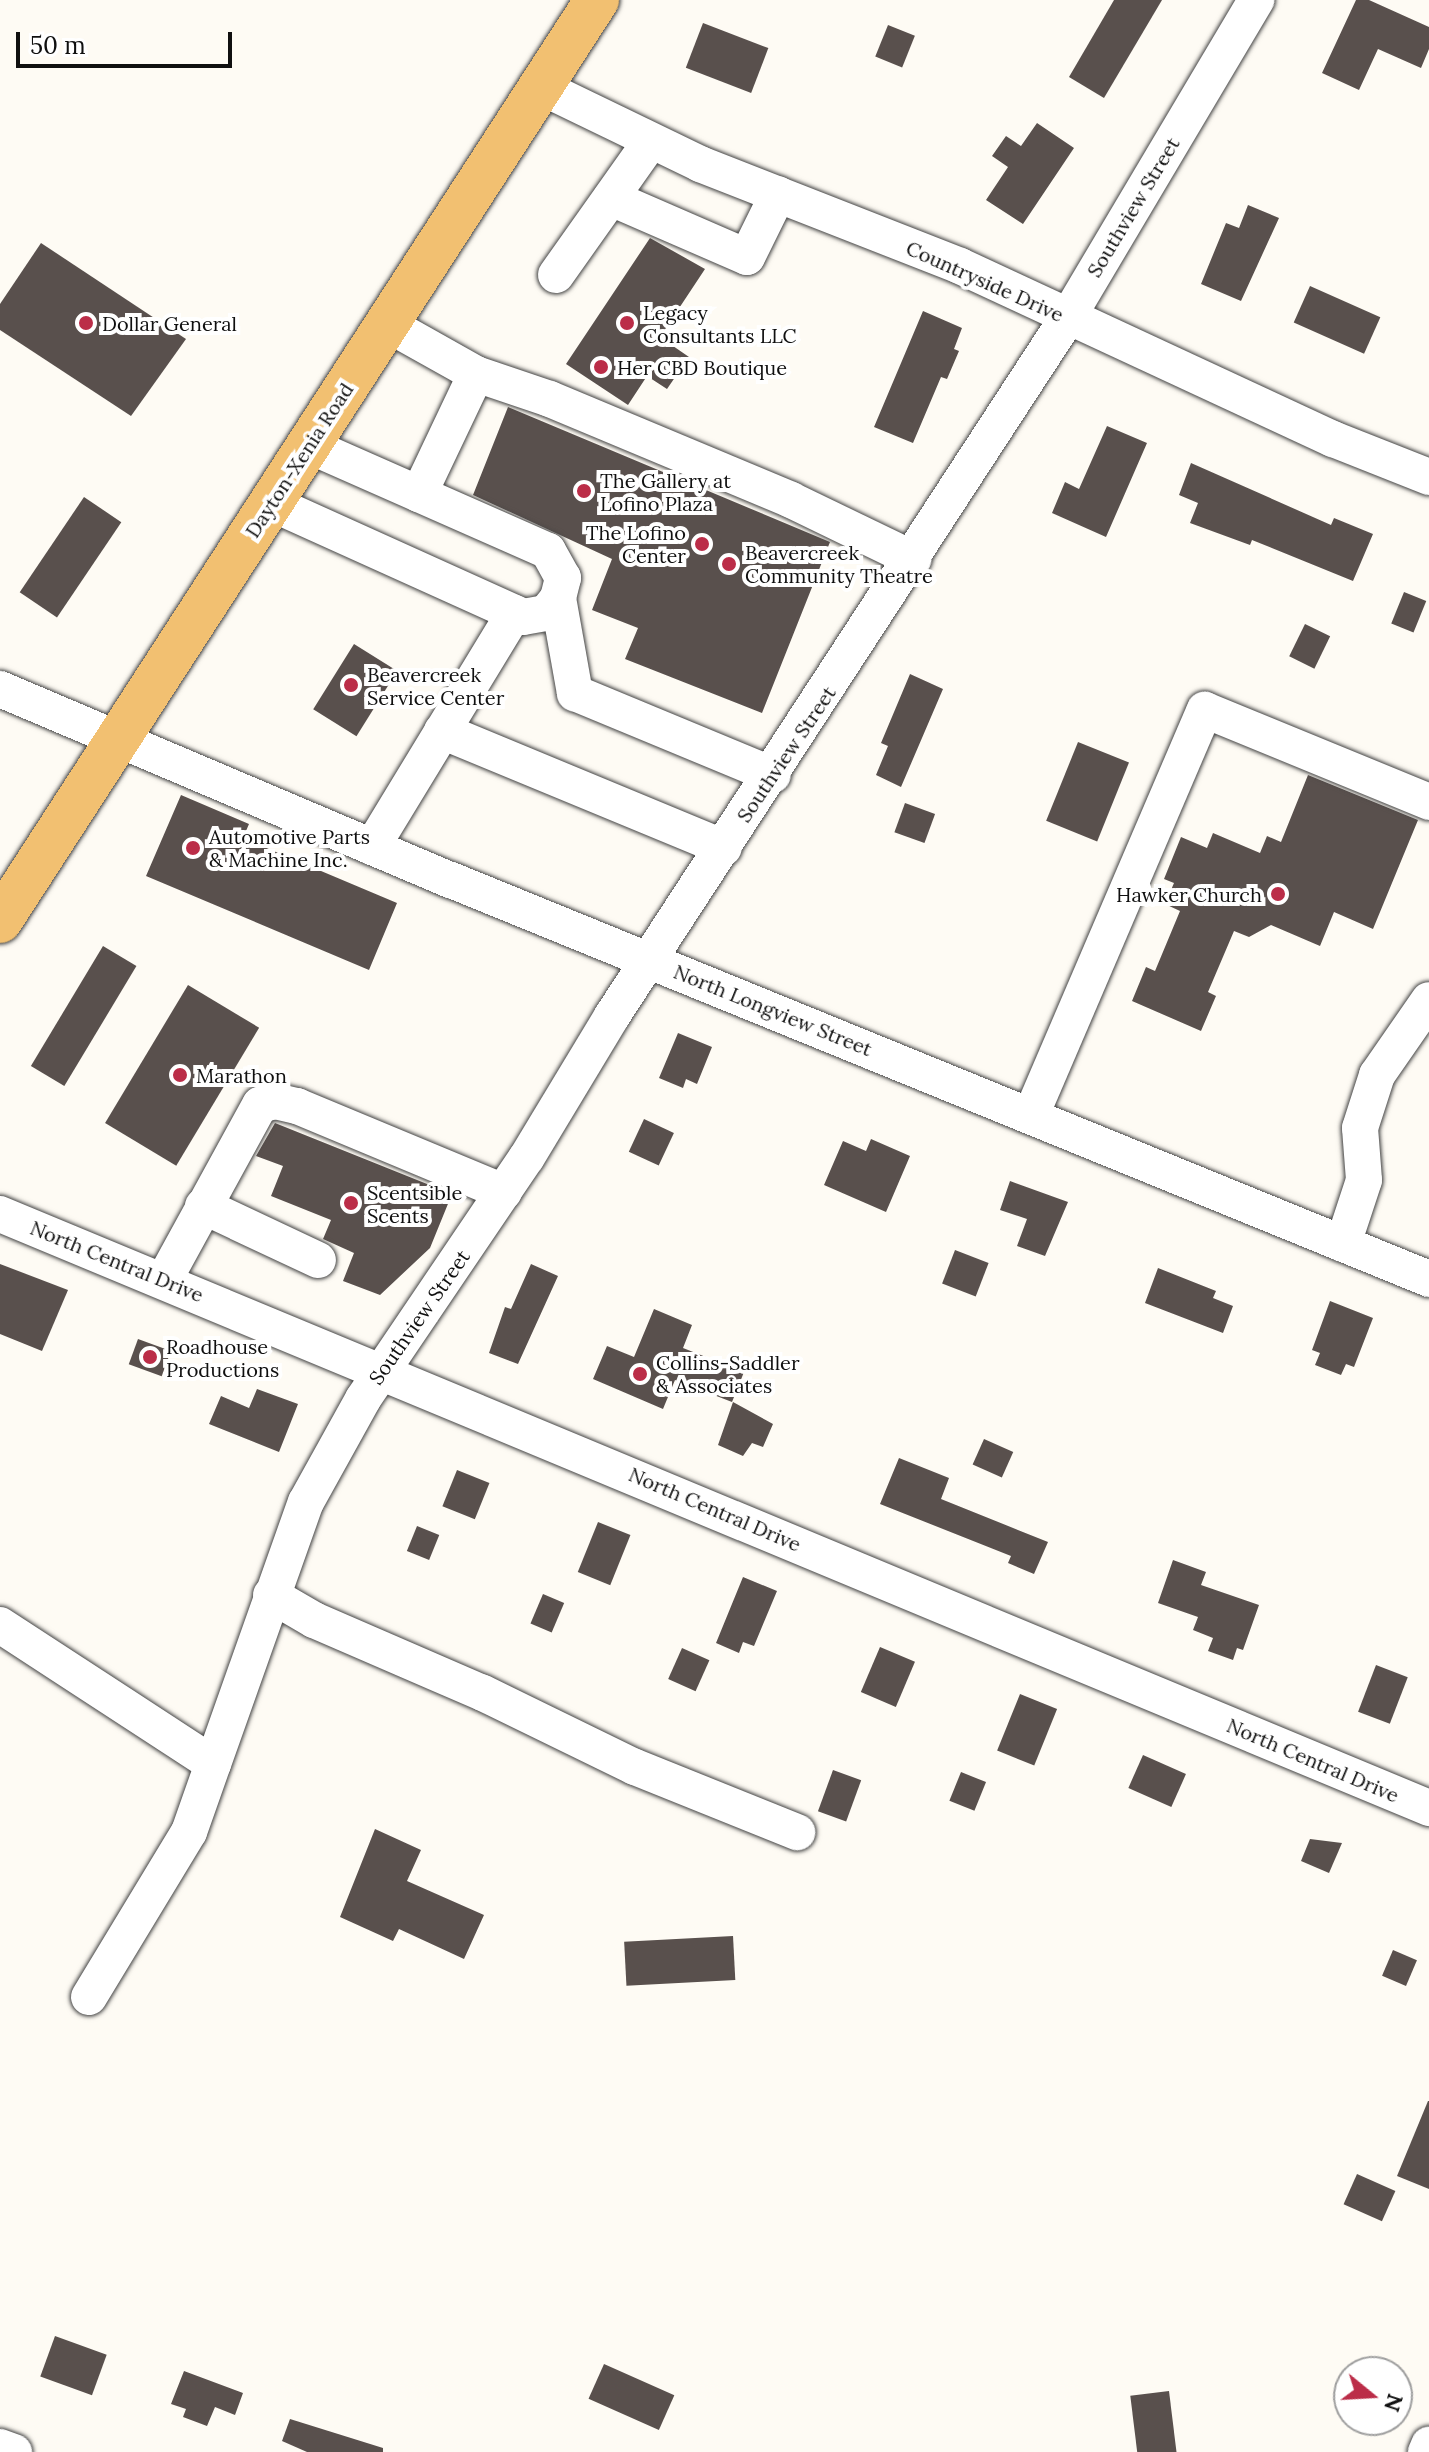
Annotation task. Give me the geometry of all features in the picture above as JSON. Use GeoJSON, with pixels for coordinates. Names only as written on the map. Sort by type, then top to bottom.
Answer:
{"type":"FeatureCollection","features":[{"type":"Feature","properties":{"kind":"main road","name":"Dayton-Xenia Road"},"geometry":{"type":"LineString","coordinates":[[0,921],[597,0]]}},
{"type":"Feature","properties":{"kind":"street","name":"Southview Street"},"geometry":{"type":"LineString","coordinates":[[89,1997],[189,1832],[306,1502],[383,1371],[504,1192],[650,959],[773,775],[1068,317],[1256,0]]}},
{"type":"Feature","properties":{"kind":"street","name":"Countryside Drive"},"geometry":{"type":"LineString","coordinates":[[541,87],[651,141],[960,266],[1429,477]]}},
{"type":"Feature","properties":{"kind":"street"},"geometry":{"type":"LineString","coordinates":[[556,275],[651,141]]}},
{"type":"Feature","properties":{"kind":"street"},"geometry":{"type":"LineString","coordinates":[[611,198],[747,257],[778,194]]}},
{"type":"Feature","properties":{"kind":"street"},"geometry":{"type":"LineString","coordinates":[[387,324],[476,374],[550,399],[791,500],[913,559]]}},
{"type":"Feature","properties":{"kind":"street"},"geometry":{"type":"LineString","coordinates":[[419,494],[476,374]]}},
{"type":"Feature","properties":{"kind":"street"},"geometry":{"type":"LineString","coordinates":[[308,445],[548,551],[563,578],[558,598],[575,693],[773,775]]}},
{"type":"Feature","properties":{"kind":"street"},"geometry":{"type":"LineString","coordinates":[[271,503],[523,617],[546,613],[558,598]]}},
{"type":"Feature","properties":{"kind":"street"},"geometry":{"type":"LineString","coordinates":[[372,847],[514,613]]}},
{"type":"Feature","properties":{"kind":"street","name":"North Longview Street"},"geometry":{"type":"LineString","coordinates":[[0,689],[372,847],[1429,1279]]}},
{"type":"Feature","properties":{"kind":"street"},"geometry":{"type":"LineString","coordinates":[[1031,1115],[1205,710],[1429,802]]}},
{"type":"Feature","properties":{"kind":"street"},"geometry":{"type":"LineString","coordinates":[[442,731],[724,848]]}},
{"type":"Feature","properties":{"kind":"street"},"geometry":{"type":"LineString","coordinates":[[1343,1244],[1364,1180],[1360,1128],[1377,1075],[1429,1000]]}},
{"type":"Feature","properties":{"kind":"street"},"geometry":{"type":"LineString","coordinates":[[164,1280],[242,1129],[260,1105],[275,1101],[416,1152],[504,1192]]}},
{"type":"Feature","properties":{"kind":"street"},"geometry":{"type":"LineString","coordinates":[[203,1206],[318,1260]]}},
{"type":"Feature","properties":{"kind":"street","name":"North Central Drive"},"geometry":{"type":"LineString","coordinates":[[0,1214],[1429,1808]]}},
{"type":"Feature","properties":{"kind":"street"},"geometry":{"type":"LineString","coordinates":[[271,1595],[314,1620],[483,1693],[635,1767],[797,1832]]}},
{"type":"Feature","properties":{"kind":"street"},"geometry":{"type":"LineString","coordinates":[[0,1625],[213,1764]]}},
{"type":"Feature","properties":{"kind":"street"},"geometry":{"type":"LineString","coordinates":[[1426,2452],[1429,2445]]}},
{"type":"Feature","properties":{"kind":"street"},"geometry":{"type":"LineString","coordinates":[[0,2447],[14,2452]]}},
{"type":"Feature","properties":{"kind":"building"},"geometry":{"type":"Polygon","coordinates":[[[1114,0],[1162,0],[1104,98],[1069,77],[1114,0]]]}},
{"type":"Feature","properties":{"kind":"building"},"geometry":{"type":"Polygon","coordinates":[[[1356,0],[1369,0],[1429,27],[1429,49],[1421,68],[1378,49],[1359,90],[1322,73],[1356,0]]]}},
{"type":"Feature","properties":{"kind":"building"},"geometry":{"type":"Polygon","coordinates":[[[703,23],[768,48],[751,93],[686,68],[703,23]]]}},
{"type":"Feature","properties":{"kind":"building"},"geometry":{"type":"Polygon","coordinates":[[[888,25],[915,36],[902,67],[875,57],[888,25]]]}},
{"type":"Feature","properties":{"kind":"building"},"geometry":{"type":"Polygon","coordinates":[[[1037,123],[1074,148],[1023,224],[986,200],[1008,167],[992,156],[1006,136],[1021,146],[1037,123]]]}},
{"type":"Feature","properties":{"kind":"building"},"geometry":{"type":"Polygon","coordinates":[[[1248,205],[1279,218],[1241,301],[1201,284],[1226,223],[1239,228],[1248,205]]]}},
{"type":"Feature","properties":{"kind":"building"},"geometry":{"type":"Polygon","coordinates":[[[650,238],[705,269],[660,337],[689,357],[667,389],[647,376],[628,405],[566,364],[650,238]]]}},
{"type":"Feature","properties":{"kind":"building"},"geometry":{"type":"Polygon","coordinates":[[[41,243],[186,339],[131,416],[0,330],[0,304],[41,243]]]}},
{"type":"Feature","properties":{"kind":"building"},"geometry":{"type":"Polygon","coordinates":[[[1310,286],[1380,317],[1364,354],[1294,323],[1310,286]]]}},
{"type":"Feature","properties":{"kind":"building"},"geometry":{"type":"Polygon","coordinates":[[[923,311],[962,328],[954,349],[959,351],[947,379],[941,377],[913,443],[874,427],[923,311]]]}},
{"type":"Feature","properties":{"kind":"building","name":"The Lofino Center"},"geometry":{"type":"Polygon","coordinates":[[[508,407],[830,542],[762,713],[625,659],[638,628],[592,610],[612,559],[473,495],[508,407]]]}},
{"type":"Feature","properties":{"kind":"building"},"geometry":{"type":"Polygon","coordinates":[[[1107,426],[1147,443],[1106,537],[1052,513],[1065,482],[1079,489],[1107,426]]]}},
{"type":"Feature","properties":{"kind":"building"},"geometry":{"type":"Polygon","coordinates":[[[1191,463],[1331,525],[1334,518],[1373,534],[1353,581],[1252,540],[1250,545],[1190,523],[1198,503],[1179,495],[1191,463]]]}},
{"type":"Feature","properties":{"kind":"building"},"geometry":{"type":"Polygon","coordinates":[[[84,497],[121,522],[57,618],[20,592],[84,497]]]}},
{"type":"Feature","properties":{"kind":"building"},"geometry":{"type":"Polygon","coordinates":[[[1404,592],[1426,601],[1414,633],[1391,624],[1404,592]]]}},
{"type":"Feature","properties":{"kind":"building"},"geometry":{"type":"Polygon","coordinates":[[[1305,624],[1330,636],[1314,669],[1289,656],[1305,624]]]}},
{"type":"Feature","properties":{"kind":"building"},"geometry":{"type":"Polygon","coordinates":[[[354,644],[397,671],[356,736],[313,709],[354,644]]]}},
{"type":"Feature","properties":{"kind":"building"},"geometry":{"type":"Polygon","coordinates":[[[910,674],[943,689],[901,787],[876,775],[888,746],[881,743],[910,674]]]}},
{"type":"Feature","properties":{"kind":"building"},"geometry":{"type":"Polygon","coordinates":[[[1078,742],[1129,763],[1097,841],[1046,821],[1078,742]]]}},
{"type":"Feature","properties":{"kind":"building","name":"Hawker Church"},"geometry":{"type":"Polygon","coordinates":[[[1308,775],[1418,820],[1373,929],[1334,912],[1320,946],[1271,925],[1249,937],[1234,931],[1208,992],[1216,996],[1201,1031],[1132,1001],[1146,967],[1155,971],[1180,911],[1165,904],[1174,883],[1164,879],[1181,837],[1207,848],[1213,833],[1260,853],[1267,836],[1281,842],[1308,775]]]}},
{"type":"Feature","properties":{"kind":"building"},"geometry":{"type":"Polygon","coordinates":[[[181,795],[249,824],[243,838],[397,903],[369,970],[146,876],[181,795]]]}},
{"type":"Feature","properties":{"kind":"building"},"geometry":{"type":"Polygon","coordinates":[[[905,803],[935,814],[924,843],[894,832],[905,803]]]}},
{"type":"Feature","properties":{"kind":"building"},"geometry":{"type":"Polygon","coordinates":[[[103,946],[136,966],[64,1086],[31,1066],[103,946]]]}},
{"type":"Feature","properties":{"kind":"building","name":"Marathon"},"geometry":{"type":"Polygon","coordinates":[[[188,985],[259,1028],[176,1166],[105,1123],[188,985]]]}},
{"type":"Feature","properties":{"kind":"building"},"geometry":{"type":"Polygon","coordinates":[[[678,1033],[712,1047],[697,1084],[686,1079],[683,1088],[659,1078],[678,1033]]]}},
{"type":"Feature","properties":{"kind":"building"},"geometry":{"type":"Polygon","coordinates":[[[644,1119],[674,1133],[659,1166],[629,1152],[644,1119]]]}},
{"type":"Feature","properties":{"kind":"building"},"geometry":{"type":"Polygon","coordinates":[[[275,1123],[452,1194],[430,1248],[380,1295],[343,1281],[354,1253],[323,1239],[331,1220],[271,1196],[283,1166],[256,1156],[275,1123]]]}},
{"type":"Feature","properties":{"kind":"building"},"geometry":{"type":"Polygon","coordinates":[[[871,1139],[910,1156],[886,1212],[824,1185],[843,1141],[866,1151],[871,1139]]]}},
{"type":"Feature","properties":{"kind":"building"},"geometry":{"type":"Polygon","coordinates":[[[1010,1181],[1068,1202],[1045,1256],[1017,1246],[1027,1219],[1000,1210],[1010,1181]]]}},
{"type":"Feature","properties":{"kind":"building"},"geometry":{"type":"Polygon","coordinates":[[[955,1250],[989,1263],[976,1297],[942,1284],[955,1250]]]}},
{"type":"Feature","properties":{"kind":"building"},"geometry":{"type":"Polygon","coordinates":[[[0,1264],[68,1290],[42,1351],[0,1334],[0,1264]]]}},
{"type":"Feature","properties":{"kind":"building"},"geometry":{"type":"Polygon","coordinates":[[[531,1264],[558,1276],[518,1364],[489,1353],[505,1307],[511,1309],[531,1264]]]}},
{"type":"Feature","properties":{"kind":"building"},"geometry":{"type":"Polygon","coordinates":[[[1158,1268],[1216,1291],[1213,1298],[1233,1306],[1223,1333],[1145,1303],[1158,1268]]]}},
{"type":"Feature","properties":{"kind":"building"},"geometry":{"type":"Polygon","coordinates":[[[1330,1301],[1373,1318],[1354,1367],[1346,1364],[1341,1375],[1315,1365],[1320,1353],[1312,1350],[1330,1301]]]}},
{"type":"Feature","properties":{"kind":"building"},"geometry":{"type":"Polygon","coordinates":[[[654,1309],[692,1325],[683,1348],[744,1372],[732,1402],[675,1380],[663,1409],[593,1379],[607,1346],[634,1357],[654,1309]]]}},
{"type":"Feature","properties":{"kind":"building"},"geometry":{"type":"Polygon","coordinates":[[[138,1339],[171,1351],[162,1376],[129,1364],[138,1339]]]}},
{"type":"Feature","properties":{"kind":"building"},"geometry":{"type":"Polygon","coordinates":[[[257,1389],[298,1404],[279,1452],[209,1424],[221,1396],[249,1408],[257,1389]]]}},
{"type":"Feature","properties":{"kind":"building"},"geometry":{"type":"Polygon","coordinates":[[[733,1402],[773,1424],[763,1447],[752,1443],[743,1456],[718,1445],[733,1402]]]}},
{"type":"Feature","properties":{"kind":"building"},"geometry":{"type":"Polygon","coordinates":[[[984,1439],[1013,1452],[1002,1478],[973,1465],[984,1439]]]}},
{"type":"Feature","properties":{"kind":"building"},"geometry":{"type":"Polygon","coordinates":[[[899,1458],[949,1478],[941,1499],[1048,1542],[1034,1574],[1008,1563],[1011,1556],[880,1504],[899,1458]]]}},
{"type":"Feature","properties":{"kind":"building"},"geometry":{"type":"Polygon","coordinates":[[[457,1470],[489,1483],[475,1519],[442,1506],[457,1470]]]}},
{"type":"Feature","properties":{"kind":"building"},"geometry":{"type":"Polygon","coordinates":[[[598,1522],[630,1535],[610,1585],[578,1572],[598,1522]]]}},
{"type":"Feature","properties":{"kind":"building"},"geometry":{"type":"Polygon","coordinates":[[[417,1526],[439,1535],[429,1560],[407,1551],[417,1526]]]}},
{"type":"Feature","properties":{"kind":"building"},"geometry":{"type":"Polygon","coordinates":[[[1173,1560],[1206,1572],[1201,1585],[1259,1605],[1243,1650],[1237,1648],[1233,1660],[1208,1651],[1213,1638],[1193,1630],[1198,1617],[1158,1603],[1173,1560]]]}},
{"type":"Feature","properties":{"kind":"building"},"geometry":{"type":"Polygon","coordinates":[[[743,1577],[777,1591],[754,1646],[743,1642],[739,1653],[716,1643],[743,1577]]]}},
{"type":"Feature","properties":{"kind":"building"},"geometry":{"type":"Polygon","coordinates":[[[543,1594],[564,1603],[552,1632],[530,1623],[543,1594]]]}},
{"type":"Feature","properties":{"kind":"building"},"geometry":{"type":"Polygon","coordinates":[[[880,1647],[915,1662],[896,1707],[861,1692],[880,1647]]]}},
{"type":"Feature","properties":{"kind":"building"},"geometry":{"type":"Polygon","coordinates":[[[682,1648],[709,1660],[696,1691],[668,1679],[682,1648]]]}},
{"type":"Feature","properties":{"kind":"building"},"geometry":{"type":"Polygon","coordinates":[[[1376,1665],[1408,1677],[1390,1724],[1358,1712],[1376,1665]]]}},
{"type":"Feature","properties":{"kind":"building"},"geometry":{"type":"Polygon","coordinates":[[[1020,1694],[1057,1709],[1034,1766],[997,1751],[1020,1694]]]}},
{"type":"Feature","properties":{"kind":"building"},"geometry":{"type":"Polygon","coordinates":[[[1143,1755],[1186,1774],[1171,1807],[1128,1788],[1143,1755]]]}},
{"type":"Feature","properties":{"kind":"building"},"geometry":{"type":"Polygon","coordinates":[[[833,1770],[861,1780],[846,1822],[818,1811],[833,1770]]]}},
{"type":"Feature","properties":{"kind":"building"},"geometry":{"type":"Polygon","coordinates":[[[961,1772],[986,1782],[974,1811],[949,1801],[961,1772]]]}},
{"type":"Feature","properties":{"kind":"building"},"geometry":{"type":"Polygon","coordinates":[[[375,1829],[421,1850],[407,1881],[484,1915],[464,1959],[399,1929],[393,1941],[340,1917],[375,1829]]]}},
{"type":"Feature","properties":{"kind":"building"},"geometry":{"type":"Polygon","coordinates":[[[1310,1839],[1342,1843],[1329,1873],[1301,1861],[1310,1839]]]}},
{"type":"Feature","properties":{"kind":"building"},"geometry":{"type":"Polygon","coordinates":[[[733,1936],[735,1980],[626,1986],[624,1942],[733,1936]]]}},
{"type":"Feature","properties":{"kind":"building"},"geometry":{"type":"Polygon","coordinates":[[[1393,1950],[1417,1960],[1406,1986],[1382,1976],[1393,1950]]]}},
{"type":"Feature","properties":{"kind":"building"},"geometry":{"type":"Polygon","coordinates":[[[1429,2101],[1429,2189],[1397,2176],[1429,2101]]]}},
{"type":"Feature","properties":{"kind":"building"},"geometry":{"type":"Polygon","coordinates":[[[1357,2174],[1395,2191],[1382,2221],[1344,2204],[1357,2174]]]}},
{"type":"Feature","properties":{"kind":"building"},"geometry":{"type":"Polygon","coordinates":[[[55,2336],[107,2355],[92,2395],[40,2376],[55,2336]]]}},
{"type":"Feature","properties":{"kind":"building"},"geometry":{"type":"Polygon","coordinates":[[[604,2364],[674,2395],[659,2430],[589,2399],[604,2364]]]}},
{"type":"Feature","properties":{"kind":"building"},"geometry":{"type":"Polygon","coordinates":[[[184,2371],[243,2393],[235,2415],[215,2407],[207,2426],[183,2417],[186,2409],[171,2404],[184,2371]]]}},
{"type":"Feature","properties":{"kind":"building"},"geometry":{"type":"Polygon","coordinates":[[[1169,2391],[1176,2452],[1137,2452],[1130,2396],[1169,2391]]]}},
{"type":"Feature","properties":{"kind":"building"},"geometry":{"type":"Polygon","coordinates":[[[290,2419],[383,2448],[383,2452],[307,2452],[282,2441],[290,2419]]]}},
{"type":"Feature","properties":{"kind":"place","name":"Dollar General"},"geometry":{"type":"Point","coordinates":[86,323]}},
{"type":"Feature","properties":{"kind":"place","name":"Legacy Consultants LLC"},"geometry":{"type":"Point","coordinates":[627,323]}},
{"type":"Feature","properties":{"kind":"place","name":"Her CBD Boutique"},"geometry":{"type":"Point","coordinates":[601,367]}},
{"type":"Feature","properties":{"kind":"place","name":"The Gallery at Lofino Plaza"},"geometry":{"type":"Point","coordinates":[584,491]}},
{"type":"Feature","properties":{"kind":"place","name":"The Lofino Center"},"geometry":{"type":"Point","coordinates":[702,544]}},
{"type":"Feature","properties":{"kind":"place","name":"Beavercreek Community Theatre"},"geometry":{"type":"Point","coordinates":[729,564]}},
{"type":"Feature","properties":{"kind":"place","name":"Beavercreek Service Center"},"geometry":{"type":"Point","coordinates":[351,685]}},
{"type":"Feature","properties":{"kind":"place","name":"Automotive Parts & Machine Inc."},"geometry":{"type":"Point","coordinates":[193,848]}},
{"type":"Feature","properties":{"kind":"place","name":"Hawker Church"},"geometry":{"type":"Point","coordinates":[1278,894]}},
{"type":"Feature","properties":{"kind":"place","name":"Marathon"},"geometry":{"type":"Point","coordinates":[180,1075]}},
{"type":"Feature","properties":{"kind":"place","name":"Scentsible Scents"},"geometry":{"type":"Point","coordinates":[351,1203]}},
{"type":"Feature","properties":{"kind":"place","name":"Roadhouse Productions"},"geometry":{"type":"Point","coordinates":[150,1357]}},
{"type":"Feature","properties":{"kind":"place","name":"Collins-Saddler & Associates"},"geometry":{"type":"Point","coordinates":[640,1374]}}]}
